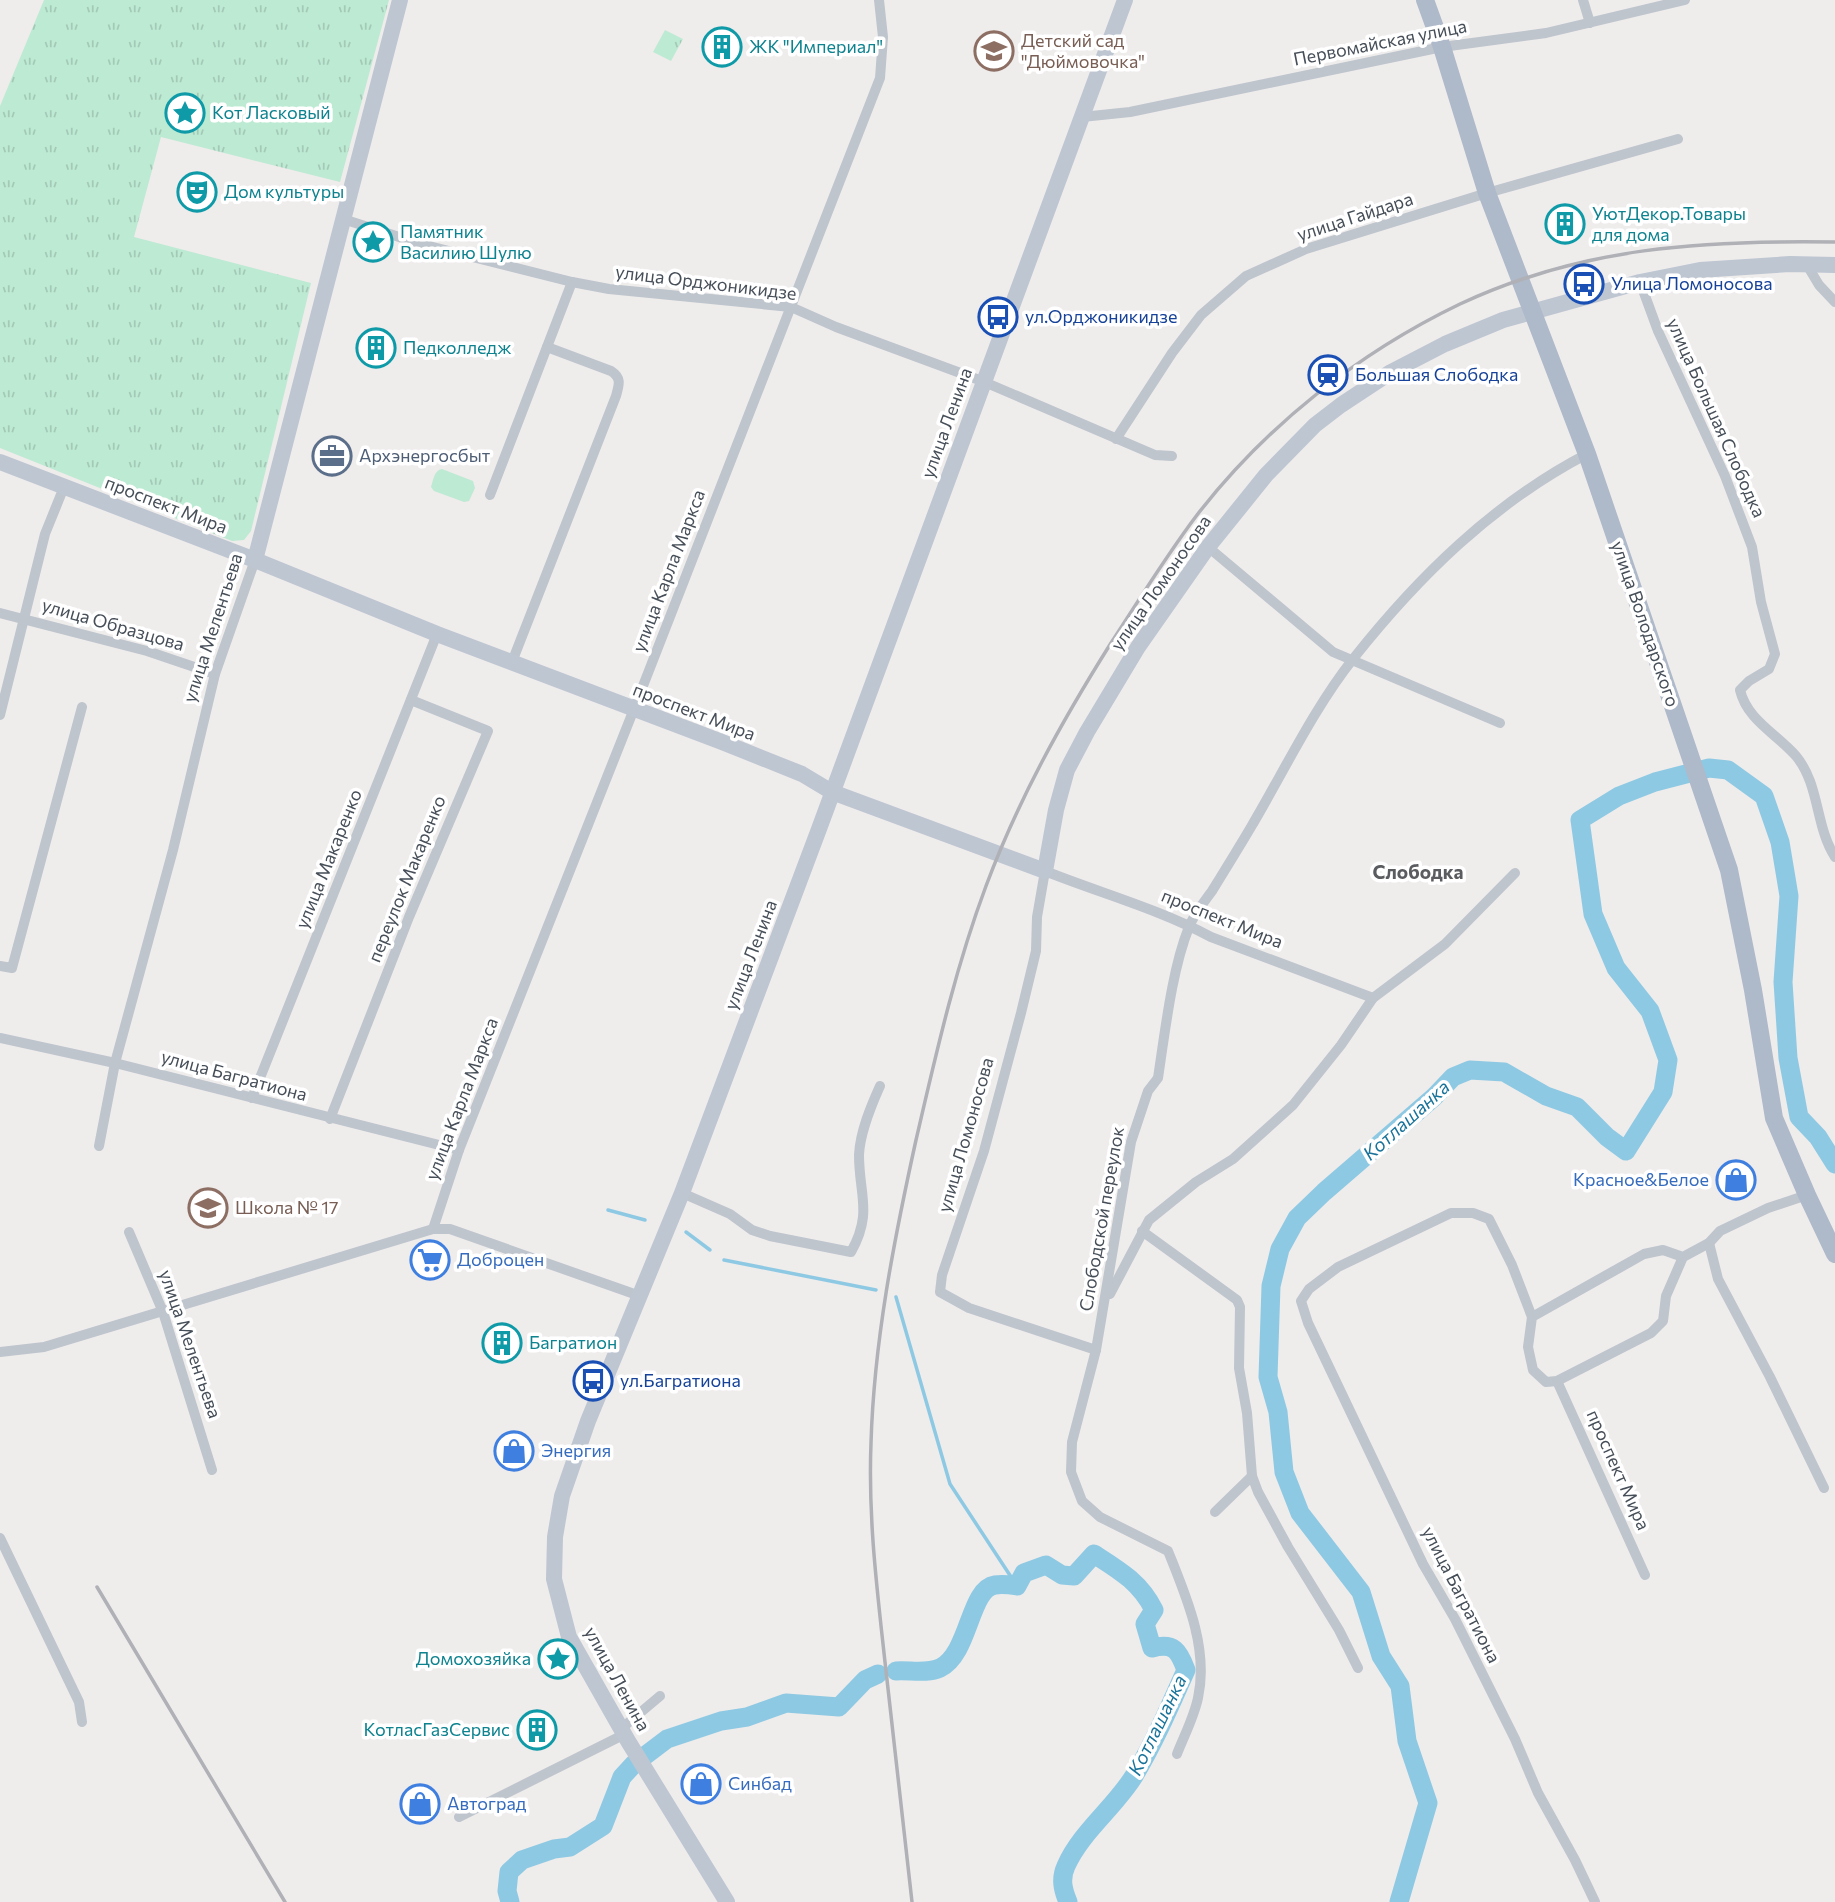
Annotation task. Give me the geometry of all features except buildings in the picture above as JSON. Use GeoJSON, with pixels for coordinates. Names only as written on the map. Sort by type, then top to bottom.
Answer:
{"type":"FeatureCollection","features":[{"type":"Feature","properties":{"kind":"main road","name":"улица Володарского"},"geometry":{"type":"LineString","coordinates":[[1425,0],[1487,193],[1587,454],[1729,870],[1753,990],[1774,1118],[1835,1254]]}},
{"type":"Feature","properties":{"kind":"street","name":"улица Мелентьева"},"geometry":{"type":"LineString","coordinates":[[99,1146],[116,1063],[173,850],[215,674],[255,560],[400,0]]}},
{"type":"Feature","properties":{"kind":"street","name":"улица Карла Маркса"},"geometry":{"type":"LineString","coordinates":[[433,1229],[459,1150],[880,78],[883,37],[879,0]]}},
{"type":"Feature","properties":{"kind":"street","name":"улица Ленина"},"geometry":{"type":"LineString","coordinates":[[727,1902],[569,1637],[554,1579],[553,1559],[562,1496],[580,1443],[682,1193],[1125,0]]}},
{"type":"Feature","properties":{"kind":"street"},"geometry":{"type":"LineString","coordinates":[[1583,0],[1590,23]]}},
{"type":"Feature","properties":{"kind":"street","name":"Первомайская улица"},"geometry":{"type":"LineString","coordinates":[[1082,117],[1130,112],[1442,47],[1546,33],[1685,0]]}},
{"type":"Feature","properties":{"kind":"street","name":"улица Гайдара"},"geometry":{"type":"LineString","coordinates":[[1116,439],[1172,353],[1201,315],[1246,276],[1306,249],[1487,193],[1678,139]]}},
{"type":"Feature","properties":{"kind":"street","name":"улица Орджоникидзе"},"geometry":{"type":"LineString","coordinates":[[343,219],[421,244],[572,282],[609,289],[791,307],[836,327],[982,382],[1155,455],[1171,456]]}},
{"type":"Feature","properties":{"kind":"street"},"geometry":{"type":"LineString","coordinates":[[1807,265],[1819,285],[1835,302]]}},
{"type":"Feature","properties":{"kind":"street","name":"улица Ломоносова"},"geometry":{"type":"LineString","coordinates":[[1096,1350],[969,1308],[940,1292],[942,1275],[985,1152],[1036,951],[1037,918],[1056,810],[1076,753],[1138,647],[1208,547],[1282,457],[1315,425],[1391,372],[1445,344],[1503,320],[1640,282],[1700,271],[1835,265]]}},
{"type":"Feature","properties":{"kind":"street"},"geometry":{"type":"LineString","coordinates":[[490,495],[572,282]]}},
{"type":"Feature","properties":{"kind":"street","name":"улица Большая Слободка"},"geometry":{"type":"LineString","coordinates":[[1640,282],[1658,331],[1725,476],[1752,547],[1761,601],[1775,654],[1769,669],[1740,690],[1742,699],[1755,718],[1797,757],[1815,795],[1827,844],[1835,857]]}},
{"type":"Feature","properties":{"kind":"street"},"geometry":{"type":"LineString","coordinates":[[512,662],[620,381],[611,371],[547,347]]}},
{"type":"Feature","properties":{"kind":"street","name":"Слободской переулок"},"geometry":{"type":"LineString","coordinates":[[1177,1754],[1199,1696],[1199,1660],[1195,1628],[1186,1596],[1168,1551],[1100,1517],[1082,1501],[1071,1472],[1072,1442],[1096,1350],[1131,1142],[1148,1091],[1158,1078],[1177,973],[1189,925],[1226,869],[1310,725],[1352,660],[1419,582],[1447,554],[1509,503],[1556,470],[1587,454]]}},
{"type":"Feature","properties":{"kind":"street","name":"проспект Мира"},"geometry":{"type":"LineString","coordinates":[[0,462],[802,774],[832,792],[1189,925],[1211,937],[1373,998]]}},
{"type":"Feature","properties":{"kind":"street"},"geometry":{"type":"LineString","coordinates":[[0,715],[46,534],[64,487]]}},
{"type":"Feature","properties":{"kind":"street"},"geometry":{"type":"LineString","coordinates":[[1208,547],[1333,652],[1500,723]]}},
{"type":"Feature","properties":{"kind":"street","name":"улица Образцова"},"geometry":{"type":"LineString","coordinates":[[0,613],[147,651],[215,674]]}},
{"type":"Feature","properties":{"kind":"street","name":"улица Макаренко"},"geometry":{"type":"LineString","coordinates":[[252,1098],[437,634]]}},
{"type":"Feature","properties":{"kind":"street","name":"переулок Макаренко"},"geometry":{"type":"LineString","coordinates":[[330,1119],[409,917],[488,731],[411,700]]}},
{"type":"Feature","properties":{"kind":"street"},"geometry":{"type":"LineString","coordinates":[[0,966],[12,968],[82,707]]}},
{"type":"Feature","properties":{"kind":"street"},"geometry":{"type":"LineString","coordinates":[[1103,1308],[1149,1220],[1196,1182],[1233,1159],[1293,1105],[1341,1045],[1373,998],[1391,988],[1445,944],[1515,873]]}},
{"type":"Feature","properties":{"kind":"street","name":"улица Багратиона"},"geometry":{"type":"LineString","coordinates":[[0,1038],[116,1063],[459,1150]]}},
{"type":"Feature","properties":{"kind":"street"},"geometry":{"type":"LineString","coordinates":[[682,1193],[730,1214],[752,1230],[851,1252],[863,1223],[864,1198],[859,1151],[866,1121],[880,1086]]}},
{"type":"Feature","properties":{"kind":"street"},"geometry":{"type":"LineString","coordinates":[[1683,1257],[1663,1250],[1644,1254],[1532,1317],[1528,1347],[1533,1370],[1546,1382],[1557,1381],[1651,1333],[1663,1321],[1665,1296],[1683,1257],[1709,1243],[1720,1231],[1768,1208],[1807,1195]]}},
{"type":"Feature","properties":{"kind":"street","name":"улица Багратиона"},"geometry":{"type":"LineString","coordinates":[[1532,1317],[1512,1265],[1489,1219],[1474,1213],[1451,1213],[1338,1267],[1309,1289],[1301,1301],[1308,1324],[1361,1429],[1423,1564],[1455,1619],[1515,1739],[1538,1793],[1595,1902]]}},
{"type":"Feature","properties":{"kind":"street"},"geometry":{"type":"LineString","coordinates":[[0,1352],[44,1347],[433,1229],[450,1229],[640,1296]]}},
{"type":"Feature","properties":{"kind":"street"},"geometry":{"type":"LineString","coordinates":[[1142,1230],[1237,1300],[1240,1307],[1238,1368],[1247,1413],[1252,1476],[1282,1536],[1359,1668]]}},
{"type":"Feature","properties":{"kind":"street","name":"улица Мелентьева"},"geometry":{"type":"LineString","coordinates":[[129,1232],[163,1312],[212,1470]]}},
{"type":"Feature","properties":{"kind":"street"},"geometry":{"type":"LineString","coordinates":[[1709,1243],[1718,1279],[1824,1488]]}},
{"type":"Feature","properties":{"kind":"street","name":"проспект Мира"},"geometry":{"type":"LineString","coordinates":[[1557,1381],[1644,1574]]}},
{"type":"Feature","properties":{"kind":"street"},"geometry":{"type":"LineString","coordinates":[[1215,1512],[1252,1476]]}},
{"type":"Feature","properties":{"kind":"street"},"geometry":{"type":"LineString","coordinates":[[0,1538],[79,1702],[82,1722]]}},
{"type":"Feature","properties":{"kind":"street"},"geometry":{"type":"LineString","coordinates":[[459,1817],[626,1736],[660,1696]]}},
{"type":"Feature","properties":{"kind":"green space"},"geometry":{"type":"Polygon","coordinates":[[[44,0],[389,0],[340,182],[161,137],[134,237],[311,283],[251,531],[244,540],[232,541],[0,448],[0,106],[44,0]]]}},
{"type":"Feature","properties":{"kind":"green space"},"geometry":{"type":"Polygon","coordinates":[[[665,30],[683,39],[671,61],[653,52],[665,30]]]}},
{"type":"Feature","properties":{"kind":"green space"},"geometry":{"type":"Polygon","coordinates":[[[442,469],[473,481],[475,488],[469,501],[464,502],[434,491],[431,487],[434,476],[442,469]]]}},
{"type":"Feature","properties":{"kind":"waterway","name":"Котлашанка"},"geometry":{"type":"LineString","coordinates":[[1399,1902],[1428,1803],[1407,1741],[1400,1686],[1381,1656],[1361,1592],[1300,1513],[1284,1472],[1278,1412],[1268,1377],[1271,1286],[1280,1249],[1297,1218],[1453,1077],[1470,1070],[1504,1072],[1546,1096],[1577,1107],[1607,1137],[1626,1151],[1663,1092],[1668,1060],[1650,1011],[1616,968],[1593,914],[1580,820],[1619,796],[1655,782],[1709,768],[1728,770],[1764,796],[1780,842],[1789,896],[1783,982],[1788,1058],[1799,1117],[1818,1137],[1835,1164]]}},
{"type":"Feature","properties":{"kind":"waterway"},"geometry":{"type":"LineString","coordinates":[[608,1210],[645,1220]]}},
{"type":"Feature","properties":{"kind":"waterway"},"geometry":{"type":"LineString","coordinates":[[686,1232],[710,1250]]}},
{"type":"Feature","properties":{"kind":"waterway"},"geometry":{"type":"LineString","coordinates":[[724,1260],[876,1290]]}},
{"type":"Feature","properties":{"kind":"waterway"},"geometry":{"type":"LineString","coordinates":[[896,1297],[950,1484],[1017,1586]]}},
{"type":"Feature","properties":{"kind":"waterway","name":"Котлашанка"},"geometry":{"type":"LineString","coordinates":[[896,1671],[940,1668],[958,1649],[974,1609],[986,1589],[995,1585],[1017,1586],[1024,1573],[1046,1565],[1062,1575],[1074,1576],[1094,1554],[1120,1571],[1148,1600],[1154,1610],[1145,1624],[1152,1648],[1171,1647],[1178,1653],[1186,1670],[1134,1776],[1072,1854],[1063,1875],[1068,1902]]}},
{"type":"Feature","properties":{"kind":"waterway","name":"Котлашанка"},"geometry":{"type":"LineString","coordinates":[[510,1902],[507,1891],[509,1872],[522,1860],[554,1849],[570,1847],[603,1826],[622,1777],[634,1764],[667,1739],[721,1721],[747,1717],[786,1703],[839,1707],[865,1680],[878,1674]]}},
{"type":"Feature","properties":{"kind":"railway"},"geometry":{"type":"LineString","coordinates":[[912,1902],[872,1526],[870,1471],[876,1367],[893,1253],[916,1140],[965,949],[986,886],[1012,823],[1058,731],[1164,562],[1224,482],[1253,451],[1316,394],[1386,345],[1422,323],[1506,285],[1597,259],[1691,246],[1835,242]]}},
{"type":"Feature","properties":{"kind":"railway"},"geometry":{"type":"LineString","coordinates":[[97,1587],[285,1902]]}},
{"type":"Feature","properties":{"kind":"place","name":"ЖК \"Империал\""},"geometry":{"type":"Point","coordinates":[722,47]}},
{"type":"Feature","properties":{"kind":"place","name":"Детский сад \"Дюймовочка\""},"geometry":{"type":"Point","coordinates":[994,51]}},
{"type":"Feature","properties":{"kind":"place","name":"Кот Ласковый"},"geometry":{"type":"Point","coordinates":[185,113]}},
{"type":"Feature","properties":{"kind":"place","name":"Дом культуры"},"geometry":{"type":"Point","coordinates":[197,192]}},
{"type":"Feature","properties":{"kind":"place","name":"УютДекор.Товары для дома"},"geometry":{"type":"Point","coordinates":[1565,224]}},
{"type":"Feature","properties":{"kind":"place","name":"Памятник Василию Шулю"},"geometry":{"type":"Point","coordinates":[373,242]}},
{"type":"Feature","properties":{"kind":"place","name":"Улица Ломоносова"},"geometry":{"type":"Point","coordinates":[1584,284]}},
{"type":"Feature","properties":{"kind":"place","name":"ул.Орджоникидзе"},"geometry":{"type":"Point","coordinates":[998,317]}},
{"type":"Feature","properties":{"kind":"place","name":"Педколледж"},"geometry":{"type":"Point","coordinates":[376,348]}},
{"type":"Feature","properties":{"kind":"place","name":"Большая Слободка"},"geometry":{"type":"Point","coordinates":[1328,375]}},
{"type":"Feature","properties":{"kind":"place","name":"Архэнергосбыт"},"geometry":{"type":"Point","coordinates":[332,456]}},
{"type":"Feature","properties":{"kind":"place","name":"Красное&Белое"},"geometry":{"type":"Point","coordinates":[1736,1180]}},
{"type":"Feature","properties":{"kind":"place","name":"Школа № 17"},"geometry":{"type":"Point","coordinates":[208,1208]}},
{"type":"Feature","properties":{"kind":"place","name":"Доброцен"},"geometry":{"type":"Point","coordinates":[430,1260]}},
{"type":"Feature","properties":{"kind":"place","name":"Багратион"},"geometry":{"type":"Point","coordinates":[502,1343]}},
{"type":"Feature","properties":{"kind":"place","name":"ул.Багратиона"},"geometry":{"type":"Point","coordinates":[593,1381]}},
{"type":"Feature","properties":{"kind":"place","name":"Энергия"},"geometry":{"type":"Point","coordinates":[514,1451]}},
{"type":"Feature","properties":{"kind":"place","name":"Домохозяйка"},"geometry":{"type":"Point","coordinates":[558,1659]}},
{"type":"Feature","properties":{"kind":"place","name":"КотласГазСервис"},"geometry":{"type":"Point","coordinates":[537,1730]}},
{"type":"Feature","properties":{"kind":"place","name":"Синбад"},"geometry":{"type":"Point","coordinates":[701,1784]}},
{"type":"Feature","properties":{"kind":"place","name":"Автоград"},"geometry":{"type":"Point","coordinates":[420,1804]}},
{"type":"Feature","properties":{"kind":"district","name":"Слободка"},"geometry":{"type":"Point","coordinates":[1418,872]}}]}
